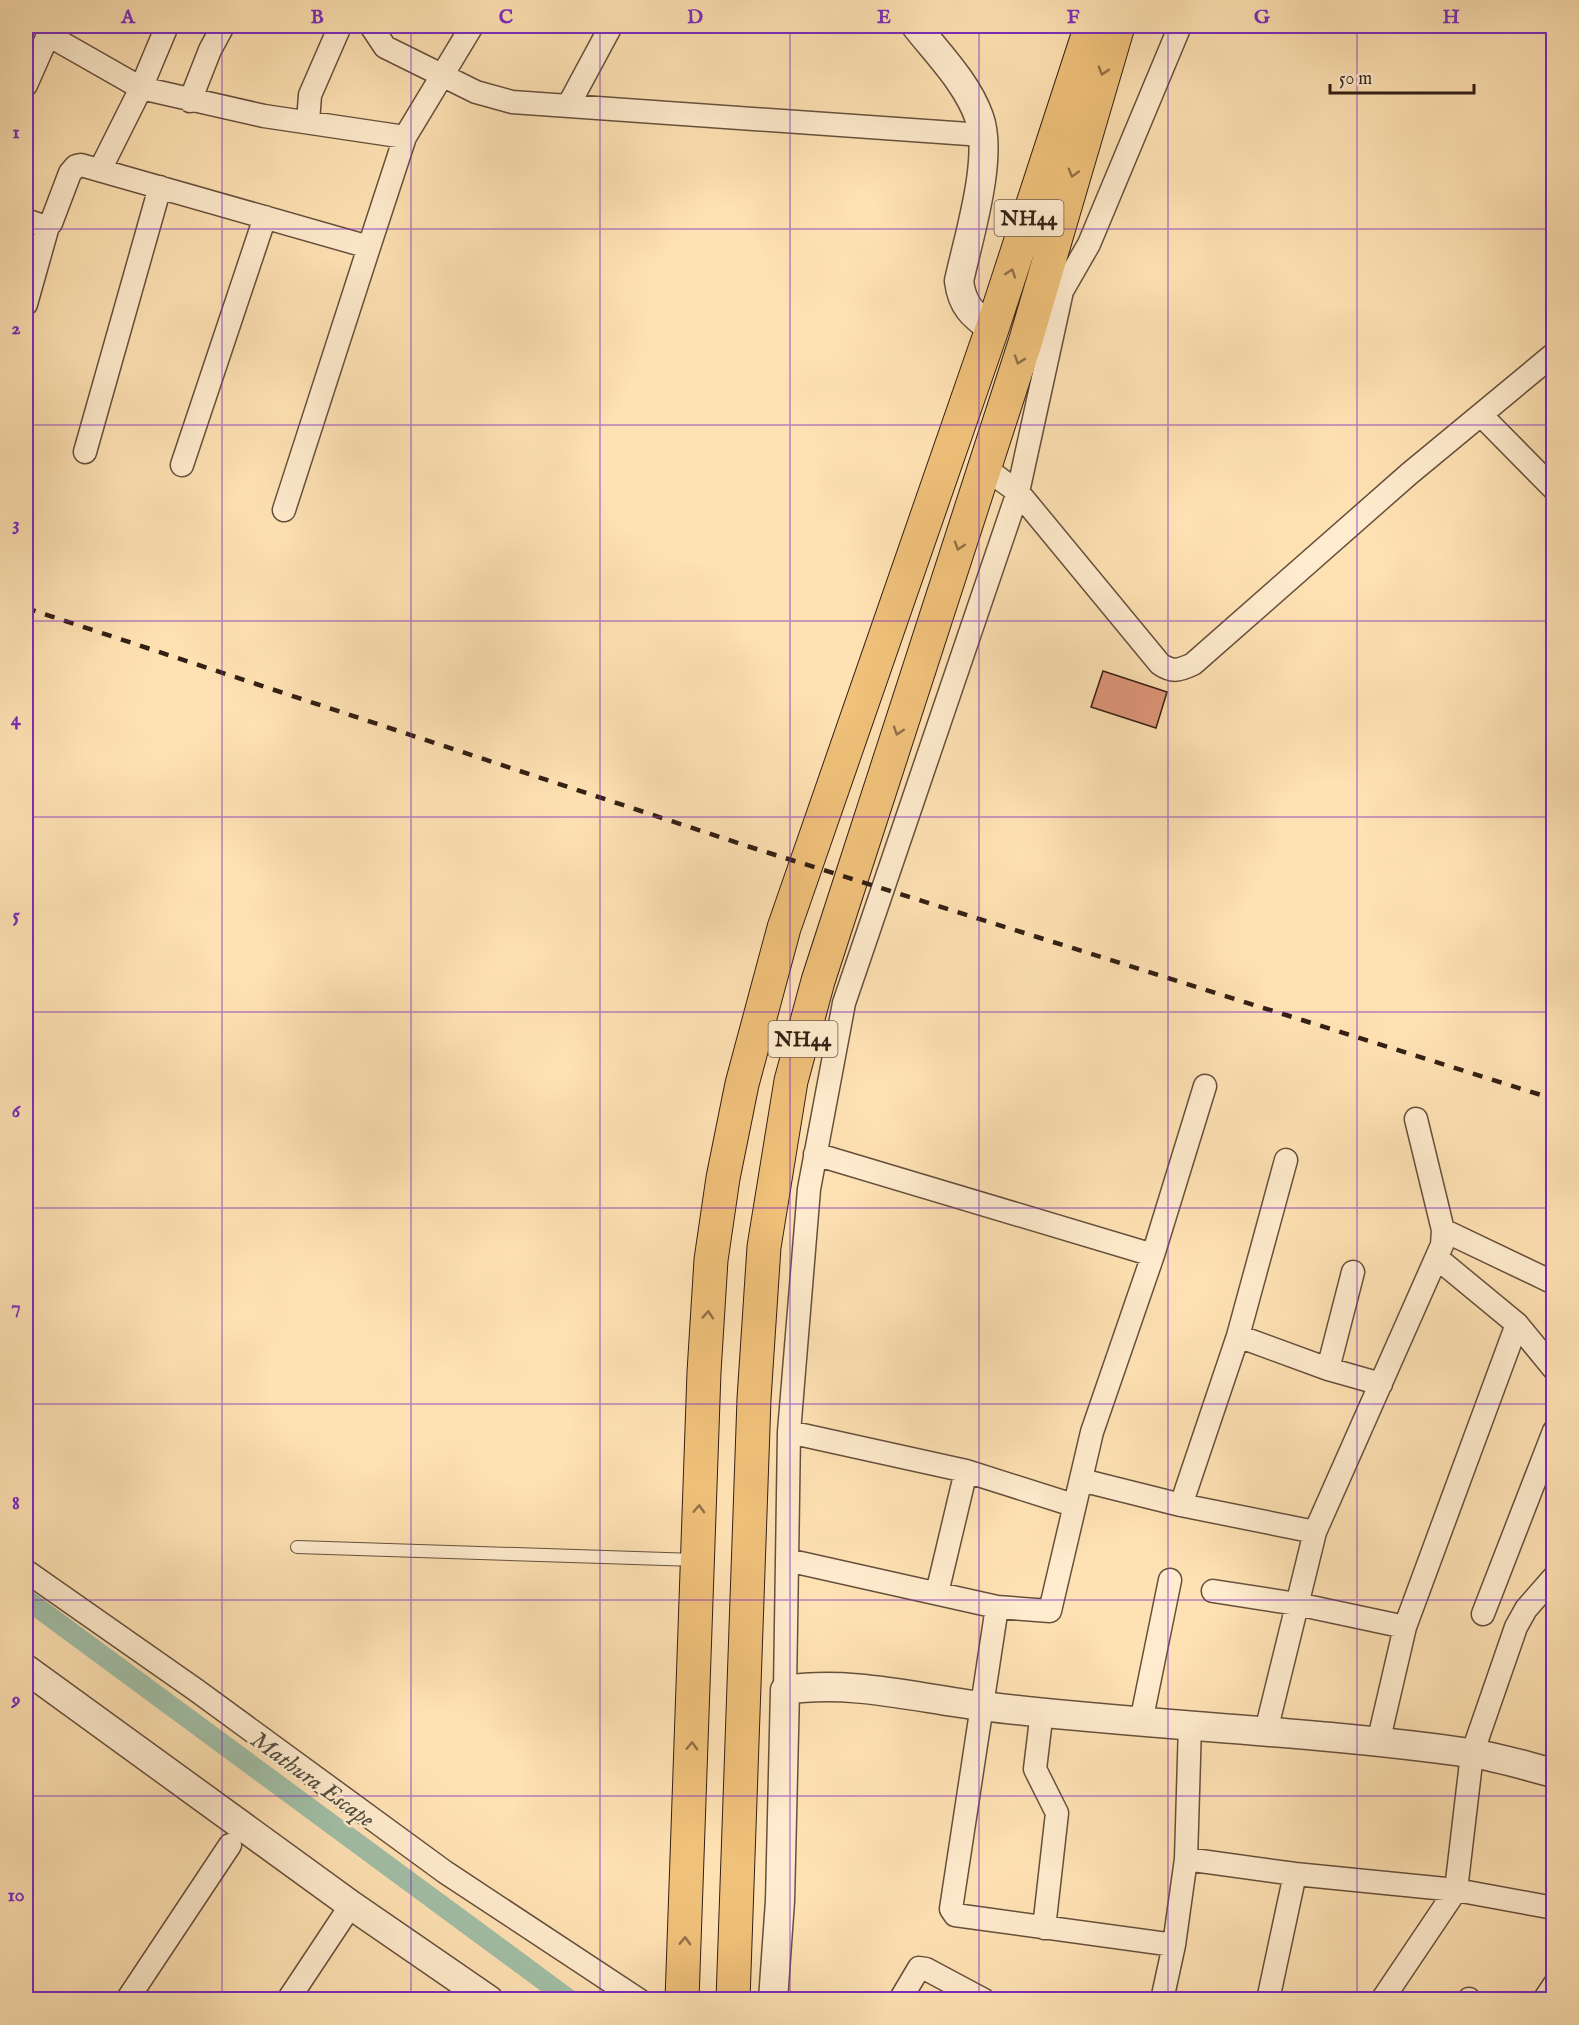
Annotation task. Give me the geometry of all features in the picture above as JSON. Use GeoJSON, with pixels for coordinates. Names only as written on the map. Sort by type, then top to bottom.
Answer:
{"type":"FeatureCollection","features":[{"type":"Feature","properties":{"kind":"highway","name":"NH44"},"geometry":{"type":"LineString","coordinates":[[733,2000],[754,1399],[764,1247],[791,1081],[818,981],[1025,343],[1077,112],[1091,26]]}},
{"type":"Feature","properties":{"kind":"highway","name":"NH44"},"geometry":{"type":"LineString","coordinates":[[682,2000],[704,1372],[711,1260],[723,1178],[742,1084],[784,928],[992,329],[1077,112],[1118,26]]}},
{"type":"Feature","properties":{"kind":"street"},"geometry":{"type":"LineString","coordinates":[[100,170],[141,88],[167,26]]}},
{"type":"Feature","properties":{"kind":"street"},"geometry":{"type":"LineString","coordinates":[[189,101],[210,50],[223,26]]}},
{"type":"Feature","properties":{"kind":"street"},"geometry":{"type":"LineString","coordinates":[[308,122],[310,94],[340,26]]}},
{"type":"Feature","properties":{"kind":"street"},"geometry":{"type":"LineString","coordinates":[[371,26],[385,47],[493,98],[568,106],[983,135]]}},
{"type":"Feature","properties":{"kind":"street"},"geometry":{"type":"LineString","coordinates":[[284,510],[405,137],[472,26]]}},
{"type":"Feature","properties":{"kind":"street"},"geometry":{"type":"LineString","coordinates":[[568,106],[610,26]]}},
{"type":"Feature","properties":{"kind":"street"},"geometry":{"type":"LineString","coordinates":[[916,26],[970,96],[980,118],[983,135],[982,170],[959,281],[961,298],[970,313],[992,329]]}},
{"type":"Feature","properties":{"kind":"street"},"geometry":{"type":"LineString","coordinates":[[773,2000],[780,1901],[789,1432],[809,1189],[844,1003],[1018,492],[1062,291],[1089,244],[1180,26]]}},
{"type":"Feature","properties":{"kind":"street"},"geometry":{"type":"LineString","coordinates":[[26,85],[50,30],[141,88],[189,101],[405,137]]}},
{"type":"Feature","properties":{"kind":"street"},"geometry":{"type":"LineString","coordinates":[[26,304],[48,226],[72,168],[81,165],[369,247]]}},
{"type":"Feature","properties":{"kind":"street"},"geometry":{"type":"LineString","coordinates":[[85,452],[160,187]]}},
{"type":"Feature","properties":{"kind":"street"},"geometry":{"type":"LineString","coordinates":[[182,465],[265,217]]}},
{"type":"Feature","properties":{"kind":"street"},"geometry":{"type":"LineString","coordinates":[[26,220],[48,226]]}},
{"type":"Feature","properties":{"kind":"street"},"geometry":{"type":"LineString","coordinates":[[985,468],[1018,492],[1160,664],[1170,671],[1180,670],[1193,664],[1554,354]]}},
{"type":"Feature","properties":{"kind":"street"},"geometry":{"type":"LineString","coordinates":[[1481,415],[1554,489]]}},
{"type":"Feature","properties":{"kind":"street"},"geometry":{"type":"LineString","coordinates":[[787,1560],[997,1606],[1050,1611],[1073,1504],[1092,1432],[1153,1255],[1205,1086]]}},
{"type":"Feature","properties":{"kind":"street"},"geometry":{"type":"LineString","coordinates":[[1266,1731],[1315,1532],[1442,1245],[1443,1230],[1416,1119]]}},
{"type":"Feature","properties":{"kind":"street"},"geometry":{"type":"LineString","coordinates":[[815,1154],[1153,1255]]}},
{"type":"Feature","properties":{"kind":"street"},"geometry":{"type":"LineString","coordinates":[[1181,1504],[1238,1336],[1286,1160]]}},
{"type":"Feature","properties":{"kind":"street"},"geometry":{"type":"LineString","coordinates":[[1443,1230],[1554,1283]]}},
{"type":"Feature","properties":{"kind":"street"},"geometry":{"type":"LineString","coordinates":[[1437,1258],[1517,1324],[1554,1369]]}},
{"type":"Feature","properties":{"kind":"street"},"geometry":{"type":"LineString","coordinates":[[1328,1369],[1353,1272]]}},
{"type":"Feature","properties":{"kind":"street"},"geometry":{"type":"LineString","coordinates":[[1378,1743],[1405,1627],[1517,1324]]}},
{"type":"Feature","properties":{"kind":"street"},"geometry":{"type":"LineString","coordinates":[[1238,1336],[1328,1369],[1381,1384]]}},
{"type":"Feature","properties":{"kind":"street"},"geometry":{"type":"LineString","coordinates":[[1483,1614],[1554,1431]]}},
{"type":"Feature","properties":{"kind":"street"},"geometry":{"type":"LineString","coordinates":[[789,1432],[966,1471],[1073,1504]]}},
{"type":"Feature","properties":{"kind":"street"},"geometry":{"type":"LineString","coordinates":[[937,1593],[966,1471]]}},
{"type":"Feature","properties":{"kind":"street"},"geometry":{"type":"LineString","coordinates":[[1081,1480],[1315,1532]]}},
{"type":"Feature","properties":{"kind":"street"},"geometry":{"type":"LineString","coordinates":[[26,1571],[196,1690],[445,1872],[639,2000]]}},
{"type":"Feature","properties":{"kind":"street"},"geometry":{"type":"LineString","coordinates":[[1141,1722],[1170,1580]]}},
{"type":"Feature","properties":{"kind":"street"},"geometry":{"type":"LineString","coordinates":[[1382,2000],[1456,1890],[1472,1754],[1516,1627],[1526,1609],[1549,1590]]}},
{"type":"Feature","properties":{"kind":"street"},"geometry":{"type":"LineString","coordinates":[[1214,1591],[1297,1604],[1405,1627]]}},
{"type":"Feature","properties":{"kind":"street"},"geometry":{"type":"LineString","coordinates":[[997,1606],[951,1909],[955,1916],[1174,1945]]}},
{"type":"Feature","properties":{"kind":"street"},"geometry":{"type":"LineString","coordinates":[[26,1669],[351,1905],[489,2000]]}},
{"type":"Feature","properties":{"kind":"street"},"geometry":{"type":"LineString","coordinates":[[785,1690],[806,1687],[878,1689],[982,1706],[1141,1722],[1266,1731],[1472,1754],[1554,1773]]}},
{"type":"Feature","properties":{"kind":"street"},"geometry":{"type":"LineString","coordinates":[[1042,1711],[1035,1769],[1057,1813],[1044,1928]]}},
{"type":"Feature","properties":{"kind":"street"},"geometry":{"type":"LineString","coordinates":[[1162,2000],[1174,1945],[1186,1859],[1190,1725]]}},
{"type":"Feature","properties":{"kind":"street"},"geometry":{"type":"LineString","coordinates":[[127,2000],[230,1845]]}},
{"type":"Feature","properties":{"kind":"street"},"geometry":{"type":"LineString","coordinates":[[1186,1859],[1295,1874],[1456,1890],[1554,1908]]}},
{"type":"Feature","properties":{"kind":"street"},"geometry":{"type":"LineString","coordinates":[[1268,2000],[1295,1874]]}},
{"type":"Feature","properties":{"kind":"street"},"geometry":{"type":"LineString","coordinates":[[288,2000],[351,1905]]}},
{"type":"Feature","properties":{"kind":"street"},"geometry":{"type":"LineString","coordinates":[[900,2000],[919,1968],[926,1969],[984,2000]]}},
{"type":"Feature","properties":{"kind":"street"},"geometry":{"type":"LineString","coordinates":[[1545,2000],[1554,1985]]}},
{"type":"Feature","properties":{"kind":"lane"},"geometry":{"type":"LineString","coordinates":[[297,1547],[698,1560]]}},
{"type":"Feature","properties":{"kind":"building"},"geometry":{"type":"Polygon","coordinates":[[[1103,671],[1167,692],[1156,728],[1091,707],[1103,671]]]}},
{"type":"Feature","properties":{"kind":"waterway","name":"Mathura Escape"},"geometry":{"type":"LineString","coordinates":[[26,1599],[570,2000]]}},
{"type":"Feature","properties":{"kind":"railway"},"geometry":{"type":"LineString","coordinates":[[26,608],[750,847],[1554,1099]]}}]}
